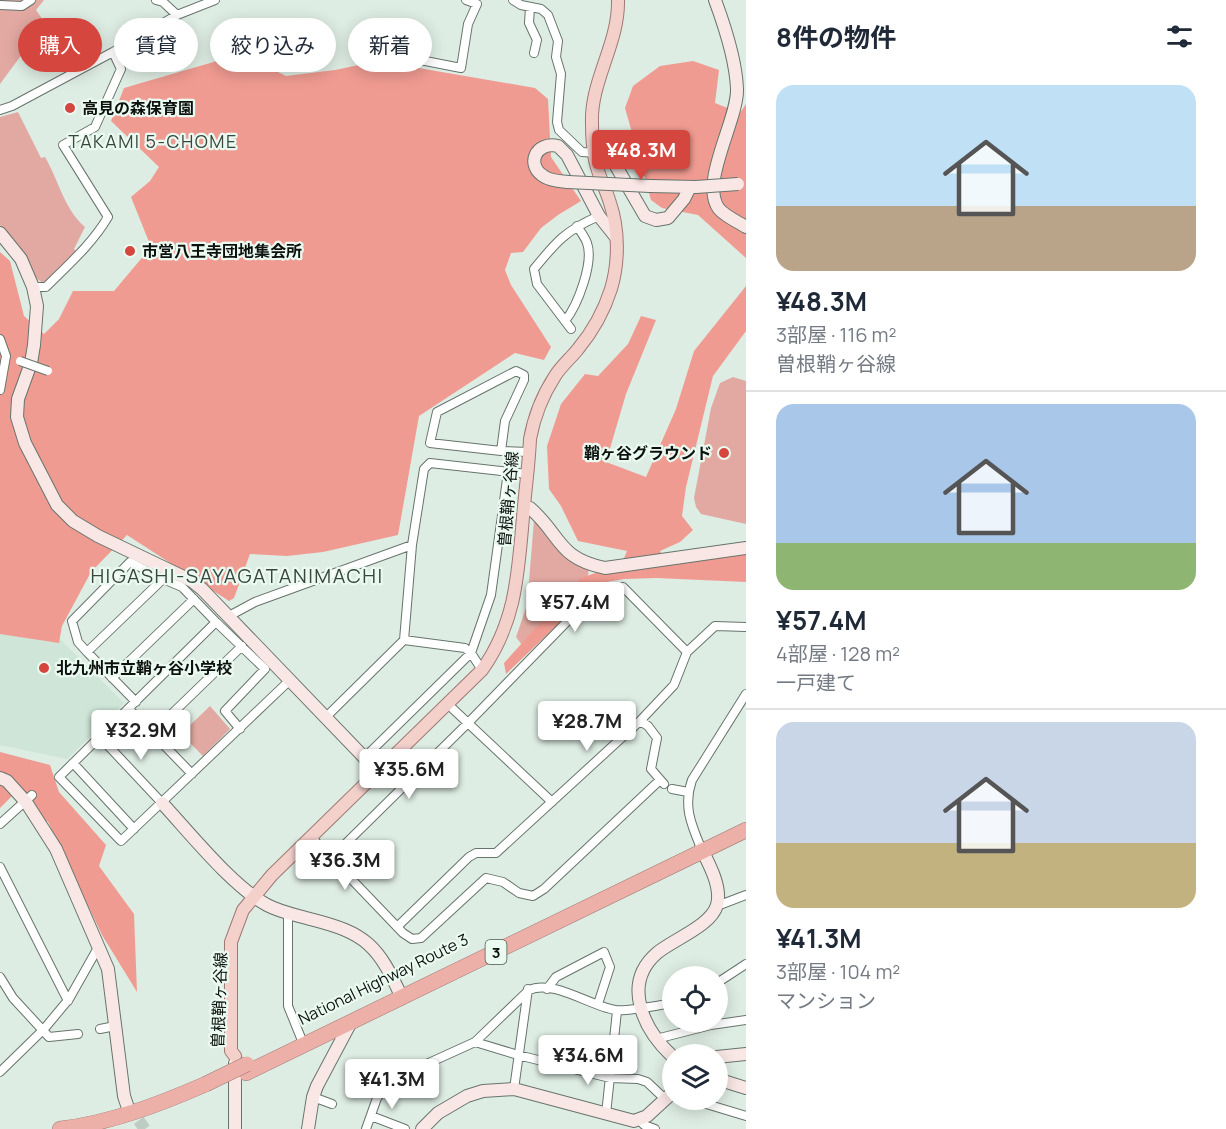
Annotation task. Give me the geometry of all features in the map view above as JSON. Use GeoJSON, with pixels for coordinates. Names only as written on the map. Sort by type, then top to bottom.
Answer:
{"type":"FeatureCollection","features":[{"type":"Feature","properties":{"kind":"highway","name":"National Highway Route 3"},"geometry":{"type":"LineString","coordinates":[[97,1129],[207,1088],[243,1064],[400,995],[701,848],[746,823]]}},
{"type":"Feature","properties":{"kind":"highway","name":"National Highway Route 3"},"geometry":{"type":"LineString","coordinates":[[701,848],[746,830]]}},
{"type":"Feature","properties":{"kind":"highway","name":"National Highway Route 3"},"geometry":{"type":"LineString","coordinates":[[243,1064],[351,1022],[400,995]]}},
{"type":"Feature","properties":{"kind":"highway","name":"National Highway Route 3"},"geometry":{"type":"LineString","coordinates":[[60,1129],[104,1121],[207,1088]]}},
{"type":"Feature","properties":{"kind":"main road","name":"曽根鞘ヶ谷線"},"geometry":{"type":"LineString","coordinates":[[380,774],[453,709],[483,678],[507,639],[522,594],[536,441],[544,412],[561,378],[603,325],[617,289],[622,236],[616,204],[597,153],[591,123],[594,101],[613,42],[618,0]]}},
{"type":"Feature","properties":{"kind":"main road","name":"曽根鞘ヶ谷線"},"geometry":{"type":"LineString","coordinates":[[243,1064],[237,1051],[236,956],[241,930],[256,897],[482,670],[502,636],[516,593],[533,424],[556,374],[589,335],[605,306],[614,272],[615,236],[611,205],[596,163],[597,123],[600,102],[618,44],[624,0]]}},
{"type":"Feature","properties":{"kind":"street"},"geometry":{"type":"LineString","coordinates":[[0,5],[22,6],[31,0]]}},
{"type":"Feature","properties":{"kind":"street"},"geometry":{"type":"LineString","coordinates":[[156,0],[163,2],[177,15]]}},
{"type":"Feature","properties":{"kind":"street"},"geometry":{"type":"LineString","coordinates":[[0,110],[12,106],[113,52],[177,15],[215,0]]}},
{"type":"Feature","properties":{"kind":"street"},"geometry":{"type":"LineString","coordinates":[[432,62],[461,68],[468,24],[477,4],[466,0]]}},
{"type":"Feature","properties":{"kind":"street"},"geometry":{"type":"LineString","coordinates":[[513,0],[522,5],[541,9],[548,15],[558,41],[556,57],[561,74],[557,122],[559,130],[582,152],[609,154],[645,216],[656,220],[668,218],[693,187]]}},
{"type":"Feature","properties":{"kind":"street"},"geometry":{"type":"LineString","coordinates":[[715,0],[735,68],[737,91],[735,110],[713,186],[719,210],[746,227]]}},
{"type":"Feature","properties":{"kind":"street"},"geometry":{"type":"LineString","coordinates":[[530,7],[529,23],[537,40],[534,53]]}},
{"type":"Feature","properties":{"kind":"street"},"geometry":{"type":"LineString","coordinates":[[33,287],[46,287],[81,252],[108,217],[63,145],[95,127],[121,69],[113,52]]}},
{"type":"Feature","properties":{"kind":"street"},"geometry":{"type":"LineString","coordinates":[[615,236],[599,216],[567,155],[558,146],[544,146],[538,150],[534,160],[536,170],[545,178],[568,182],[650,186],[693,187],[742,184]]}},
{"type":"Feature","properties":{"kind":"street"},"geometry":{"type":"LineString","coordinates":[[571,329],[537,284],[534,268],[559,239],[577,226],[599,216]]}},
{"type":"Feature","properties":{"kind":"street"},"geometry":{"type":"LineString","coordinates":[[565,321],[579,298],[586,276],[588,245],[577,226]]}},
{"type":"Feature","properties":{"kind":"street"},"geometry":{"type":"LineString","coordinates":[[0,233],[21,259],[33,287],[37,306],[31,363],[18,399],[17,417],[25,443],[57,505],[73,521],[98,536],[192,581],[202,589],[380,774]]}},
{"type":"Feature","properties":{"kind":"street"},"geometry":{"type":"LineString","coordinates":[[0,339],[6,356],[0,390]]}},
{"type":"Feature","properties":{"kind":"street"},"geometry":{"type":"LineString","coordinates":[[6,356],[48,371]]}},
{"type":"Feature","properties":{"kind":"street"},"geometry":{"type":"LineString","coordinates":[[501,451],[505,421],[524,380],[524,375],[516,371],[437,412],[430,443],[501,451],[529,452]]}},
{"type":"Feature","properties":{"kind":"street"},"geometry":{"type":"LineString","coordinates":[[326,717],[404,640],[412,545],[424,469],[430,463],[527,474]]}},
{"type":"Feature","properties":{"kind":"street"},"geometry":{"type":"LineString","coordinates":[[364,758],[471,653],[491,595],[508,472]]}},
{"type":"Feature","properties":{"kind":"street"},"geometry":{"type":"LineString","coordinates":[[530,508],[546,522],[563,549],[587,564],[605,568],[746,548]]}},
{"type":"Feature","properties":{"kind":"street"},"geometry":{"type":"LineString","coordinates":[[229,616],[255,602],[412,545]]}},
{"type":"Feature","properties":{"kind":"street"},"geometry":{"type":"LineString","coordinates":[[192,774],[153,733],[112,678],[78,642],[72,621],[130,562],[182,587],[265,669],[225,711],[240,729]]}},
{"type":"Feature","properties":{"kind":"street"},"geometry":{"type":"LineString","coordinates":[[87,652],[163,579]]}},
{"type":"Feature","properties":{"kind":"street"},"geometry":{"type":"LineString","coordinates":[[331,858],[591,597],[623,587],[687,652]]}},
{"type":"Feature","properties":{"kind":"street"},"geometry":{"type":"LineString","coordinates":[[112,678],[194,599]]}},
{"type":"Feature","properties":{"kind":"street"},"geometry":{"type":"LineString","coordinates":[[216,622],[59,777],[121,841],[290,680]]}},
{"type":"Feature","properties":{"kind":"street"},"geometry":{"type":"LineString","coordinates":[[397,927],[470,857],[476,853],[496,853],[640,721],[674,685],[687,652],[716,626],[746,627]]}},
{"type":"Feature","properties":{"kind":"street"},"geometry":{"type":"LineString","coordinates":[[404,640],[465,648],[482,670]]}},
{"type":"Feature","properties":{"kind":"street"},"geometry":{"type":"LineString","coordinates":[[153,733],[242,646]]}},
{"type":"Feature","properties":{"kind":"street"},"geometry":{"type":"LineString","coordinates":[[662,1045],[645,1022],[639,1007],[642,975],[649,961],[657,953],[705,921],[717,906],[719,896],[717,884],[688,816],[688,792],[692,780],[746,694]]}},
{"type":"Feature","properties":{"kind":"street"},"geometry":{"type":"LineString","coordinates":[[453,709],[552,802]]}},
{"type":"Feature","properties":{"kind":"street"},"geometry":{"type":"LineString","coordinates":[[640,721],[648,726],[657,738],[651,769],[665,784],[688,792]]}},
{"type":"Feature","properties":{"kind":"street"},"geometry":{"type":"LineString","coordinates":[[100,737],[236,881],[266,904],[288,913],[356,933],[380,955],[400,995]]}},
{"type":"Feature","properties":{"kind":"street"},"geometry":{"type":"LineString","coordinates":[[73,763],[134,829]]}},
{"type":"Feature","properties":{"kind":"street"},"geometry":{"type":"LineString","coordinates":[[0,778],[29,798],[56,849],[108,969],[127,1105]]}},
{"type":"Feature","properties":{"kind":"street"},"geometry":{"type":"LineString","coordinates":[[313,839],[397,927],[412,939],[421,938],[486,878],[503,882],[519,893],[533,896],[665,784]]}},
{"type":"Feature","properties":{"kind":"street"},"geometry":{"type":"LineString","coordinates":[[0,824],[29,798]]}},
{"type":"Feature","properties":{"kind":"street"},"geometry":{"type":"LineString","coordinates":[[0,867],[68,1001]]}},
{"type":"Feature","properties":{"kind":"street"},"geometry":{"type":"LineString","coordinates":[[717,906],[746,895]]}},
{"type":"Feature","properties":{"kind":"street"},"geometry":{"type":"LineString","coordinates":[[288,913],[288,1006],[301,1038]]}},
{"type":"Feature","properties":{"kind":"street"},"geometry":{"type":"LineString","coordinates":[[1,1067],[44,1029],[68,1001],[99,946]]}},
{"type":"Feature","properties":{"kind":"street"},"geometry":{"type":"LineString","coordinates":[[547,989],[556,977],[604,952],[610,967],[598,1004]]}},
{"type":"Feature","properties":{"kind":"street"},"geometry":{"type":"LineString","coordinates":[[728,976],[746,964]]}},
{"type":"Feature","properties":{"kind":"street"},"geometry":{"type":"LineString","coordinates":[[0,977],[13,998],[49,1037],[78,1034]]}},
{"type":"Feature","properties":{"kind":"street"},"geometry":{"type":"LineString","coordinates":[[366,1129],[377,1098],[388,1083],[403,1073],[475,1042],[528,989],[536,987],[558,990],[617,1011],[662,1004]]}},
{"type":"Feature","properties":{"kind":"street"},"geometry":{"type":"LineString","coordinates":[[514,1089],[528,989]]}},
{"type":"Feature","properties":{"kind":"street"},"geometry":{"type":"LineString","coordinates":[[606,1114],[617,1011]]}},
{"type":"Feature","properties":{"kind":"street"},"geometry":{"type":"LineString","coordinates":[[728,1022],[746,1020]]}},
{"type":"Feature","properties":{"kind":"street"},"geometry":{"type":"LineString","coordinates":[[308,1129],[312,1097],[351,1022]]}},
{"type":"Feature","properties":{"kind":"street"},"geometry":{"type":"LineString","coordinates":[[100,1029],[115,1026]]}},
{"type":"Feature","properties":{"kind":"street"},"geometry":{"type":"LineString","coordinates":[[656,1039],[680,1032]]}},
{"type":"Feature","properties":{"kind":"street"},"geometry":{"type":"LineString","coordinates":[[475,1042],[610,1078],[638,1079],[662,1090]]}},
{"type":"Feature","properties":{"kind":"street"},"geometry":{"type":"LineString","coordinates":[[728,1056],[746,1054]]}},
{"type":"Feature","properties":{"kind":"street"},"geometry":{"type":"LineString","coordinates":[[235,1129],[243,1064]]}},
{"type":"Feature","properties":{"kind":"street"},"geometry":{"type":"LineString","coordinates":[[728,1082],[746,1088]]}},
{"type":"Feature","properties":{"kind":"street"},"geometry":{"type":"LineString","coordinates":[[422,1129],[438,1113],[467,1096],[483,1091],[514,1089],[655,1129]]}},
{"type":"Feature","properties":{"kind":"street"},"geometry":{"type":"LineString","coordinates":[[312,1097],[332,1104]]}},
{"type":"Feature","properties":{"kind":"street"},"geometry":{"type":"LineString","coordinates":[[635,1124],[662,1102]]}},
{"type":"Feature","properties":{"kind":"street"},"geometry":{"type":"LineString","coordinates":[[726,1110],[746,1116]]}},
{"type":"Feature","properties":{"kind":"street"},"geometry":{"type":"LineString","coordinates":[[371,1116],[405,1129]]}},
{"type":"Feature","properties":{"kind":"shaded area"},"geometry":{"type":"Polygon","coordinates":[[[0,0],[44,0],[36,10],[42,18],[18,18],[18,60],[0,84],[0,0]]]}},
{"type":"Feature","properties":{"kind":"shaded area"},"geometry":{"type":"Polygon","coordinates":[[[693,61],[719,70],[715,103],[740,113],[746,104],[746,258],[698,215],[662,208],[651,200],[625,108],[633,86],[660,66],[693,61]]]}},
{"type":"Feature","properties":{"kind":"shaded area"},"geometry":{"type":"Polygon","coordinates":[[[210,63],[210,72],[278,72],[286,76],[336,72],[336,70],[348,67],[348,72],[432,70],[535,88],[548,99],[551,157],[581,201],[541,228],[523,252],[511,253],[505,270],[511,285],[551,347],[544,360],[515,353],[419,416],[398,535],[323,552],[287,556],[250,554],[234,598],[229,601],[127,535],[91,572],[62,626],[59,643],[0,634],[0,252],[10,261],[24,316],[44,334],[59,319],[73,291],[114,291],[151,247],[131,197],[150,181],[159,167],[111,121],[124,88],[179,72],[198,72],[198,67],[210,63]]]}},
{"type":"Feature","properties":{"kind":"shaded area"},"geometry":{"type":"Polygon","coordinates":[[[18,112],[41,158],[45,157],[50,166],[72,212],[85,227],[74,249],[76,251],[43,283],[37,279],[26,258],[0,225],[0,117],[18,112]]]}},
{"type":"Feature","properties":{"kind":"shaded area"},"geometry":{"type":"Polygon","coordinates":[[[746,286],[746,331],[713,376],[686,487],[682,516],[693,530],[680,542],[660,551],[668,564],[746,555],[746,582],[656,578],[606,582],[595,589],[506,674],[504,663],[581,578],[601,571],[619,570],[627,551],[578,541],[561,506],[549,489],[547,446],[561,404],[585,374],[598,376],[628,344],[641,316],[656,320],[626,394],[606,462],[646,477],[676,409],[694,351],[746,286]]]}},
{"type":"Feature","properties":{"kind":"shaded area","name":"鞘ヶ谷グラウンド"},"geometry":{"type":"Polygon","coordinates":[[[733,377],[746,381],[746,524],[701,514],[694,498],[711,408],[720,383],[733,377]]]}},
{"type":"Feature","properties":{"kind":"shaded area"},"geometry":{"type":"Polygon","coordinates":[[[539,519],[589,568],[587,582],[522,645],[516,637],[527,605],[534,520],[539,519]]]}},
{"type":"Feature","properties":{"kind":"shaded area","name":"北九州市立鞘ヶ谷小学校"},"geometry":{"type":"Polygon","coordinates":[[[0,623],[54,633],[124,703],[67,759],[0,745],[0,623]]]}},
{"type":"Feature","properties":{"kind":"shaded area"},"geometry":{"type":"Polygon","coordinates":[[[210,706],[230,729],[203,756],[181,734],[210,706]]]}},
{"type":"Feature","properties":{"kind":"shaded area"},"geometry":{"type":"Polygon","coordinates":[[[0,752],[50,765],[59,792],[106,845],[99,866],[134,914],[137,992],[102,935],[48,822],[12,796],[0,808],[0,752]]]}},
{"type":"Feature","properties":{"kind":"tunnel"},"geometry":{"type":"LineString","coordinates":[[128,1106],[145,1129]]}},
{"type":"Feature","properties":{"kind":"place","name":"高見の森保育園"},"geometry":{"type":"Point","coordinates":[70,108]}},
{"type":"Feature","properties":{"kind":"place","name":"市営八王寺団地集会所"},"geometry":{"type":"Point","coordinates":[130,251]}},
{"type":"Feature","properties":{"kind":"place","name":"鞘ヶ谷グラウンド"},"geometry":{"type":"Point","coordinates":[724,453]}},
{"type":"Feature","properties":{"kind":"place","name":"北九州市立鞘ヶ谷小学校"},"geometry":{"type":"Point","coordinates":[44,668]}},
{"type":"Feature","properties":{"kind":"district","name":"TAKAMI 5-CHOME"},"geometry":{"type":"Point","coordinates":[153,141]}},
{"type":"Feature","properties":{"kind":"district","name":"HIGASHI-SAYAGATANIMACHI"},"geometry":{"type":"Point","coordinates":[237,575]}}]}
